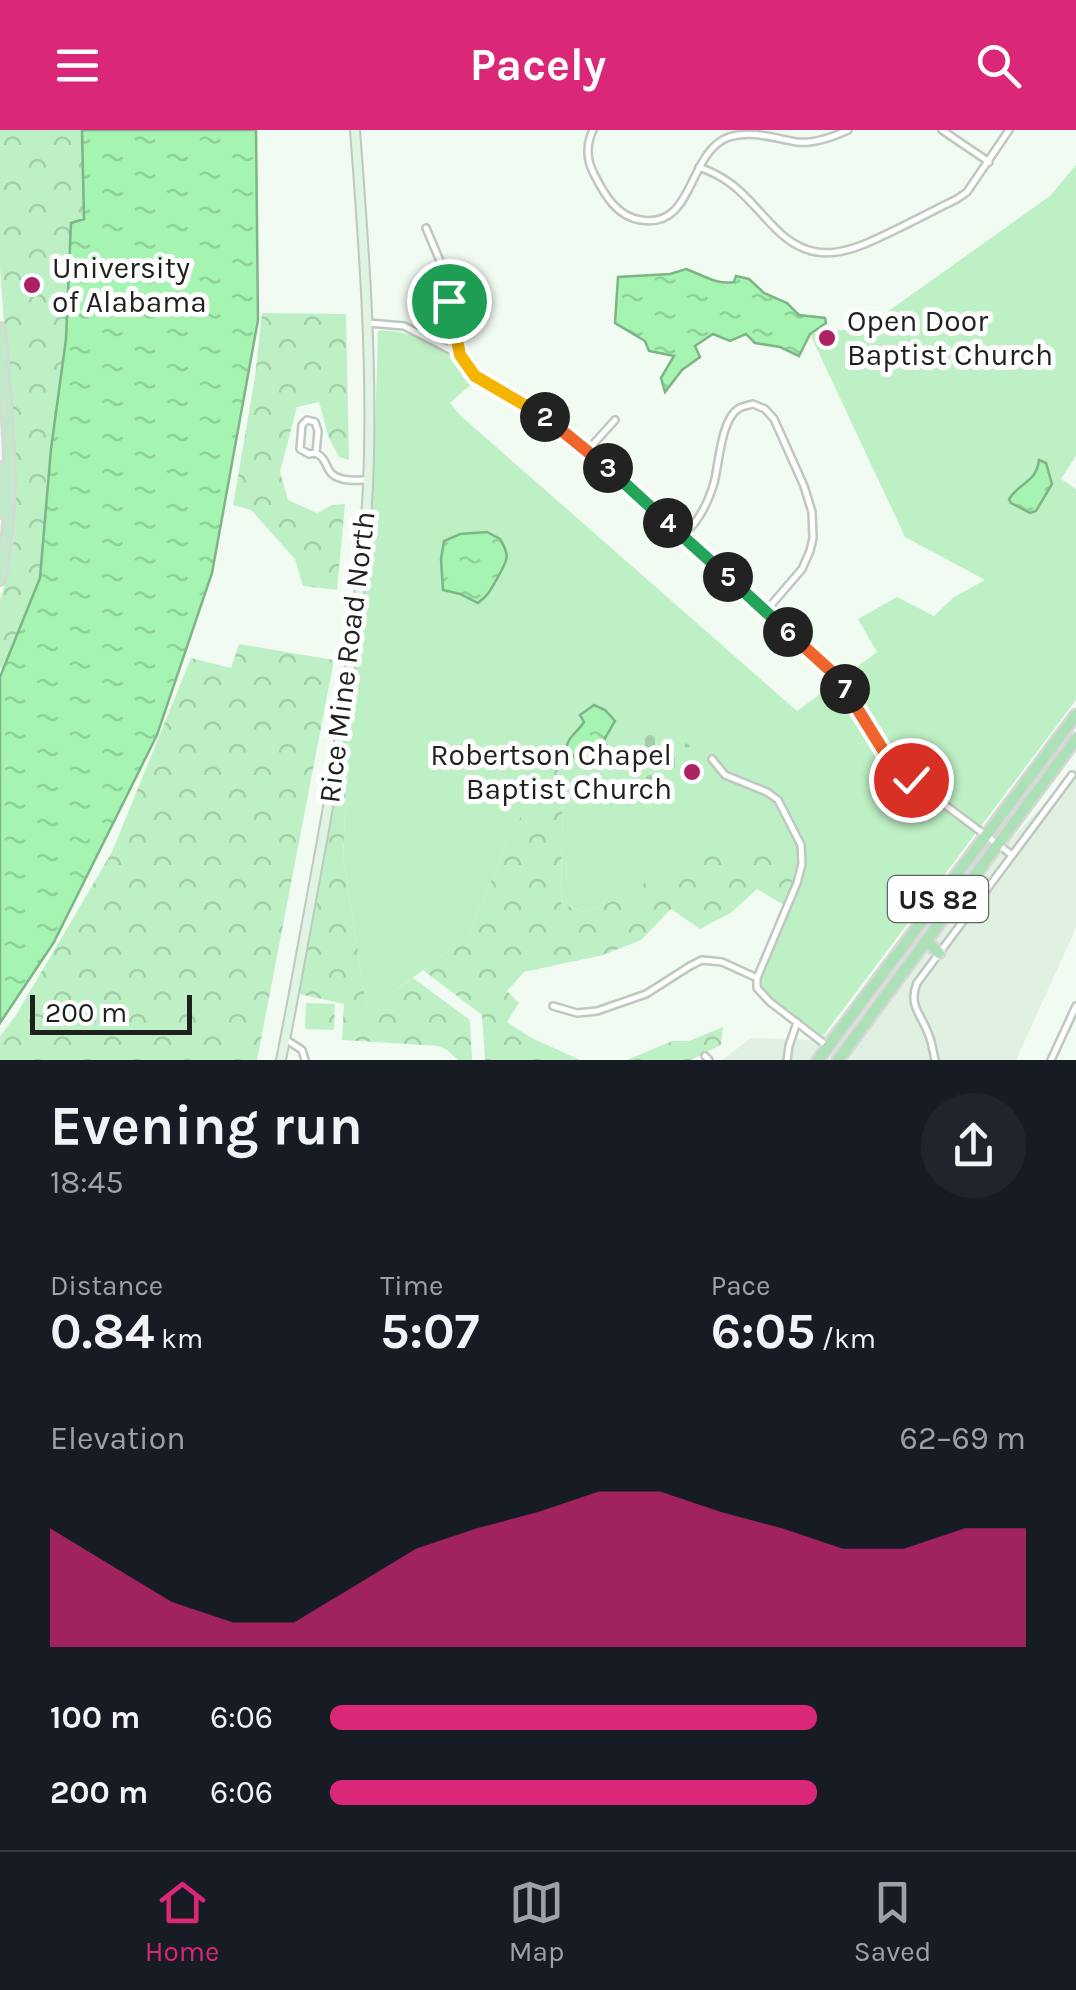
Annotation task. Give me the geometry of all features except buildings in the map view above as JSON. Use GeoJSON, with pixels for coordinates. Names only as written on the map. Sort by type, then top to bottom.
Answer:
{"type":"FeatureCollection","features":[{"type":"Feature","properties":{"kind":"highway","name":"US 82"},"geometry":{"type":"LineString","coordinates":[[818,1060],[1076,715]]}},
{"type":"Feature","properties":{"kind":"highway","name":"US 82"},"geometry":{"type":"LineString","coordinates":[[838,1060],[1076,740]]}},
{"type":"Feature","properties":{"kind":"highway"},"geometry":{"type":"LineString","coordinates":[[926,942],[939,953]]}},
{"type":"Feature","properties":{"kind":"highway"},"geometry":{"type":"LineString","coordinates":[[850,1060],[854,1038]]}},
{"type":"Feature","properties":{"kind":"main road","name":"Rice Mine Road North"},"geometry":{"type":"LineString","coordinates":[[281,1060],[352,666],[363,560],[369,323],[355,130]]}},
{"type":"Feature","properties":{"kind":"main road"},"geometry":{"type":"LineString","coordinates":[[0,328],[10,486],[0,580]]}},
{"type":"Feature","properties":{"kind":"main road"},"geometry":{"type":"LineString","coordinates":[[0,468],[0,513]]}},
{"type":"Feature","properties":{"kind":"street"},"geometry":{"type":"LineString","coordinates":[[592,130],[587,151],[589,165],[605,195],[624,214],[650,221],[674,211],[684,201],[703,157],[727,137],[747,133],[812,142],[848,130]]}},
{"type":"Feature","properties":{"kind":"street"},"geometry":{"type":"LineString","coordinates":[[942,130],[989,162]]}},
{"type":"Feature","properties":{"kind":"street"},"geometry":{"type":"LineString","coordinates":[[699,167],[731,182],[793,244],[830,254],[868,244],[957,199],[967,192],[1010,130]]}},
{"type":"Feature","properties":{"kind":"street"},"geometry":{"type":"LineString","coordinates":[[426,228],[442,268],[460,355],[475,376],[555,424],[588,450],[833,673],[891,762],[1012,855]]}},
{"type":"Feature","properties":{"kind":"street"},"geometry":{"type":"LineString","coordinates":[[369,323],[404,326],[460,355]]}},
{"type":"Feature","properties":{"kind":"street"},"geometry":{"type":"LineString","coordinates":[[682,536],[705,507],[734,412],[752,404],[765,409],[774,419],[804,486],[812,512],[813,538],[802,569],[766,611]]}},
{"type":"Feature","properties":{"kind":"street"},"geometry":{"type":"LineString","coordinates":[[316,453],[318,431],[315,422],[308,420],[302,425],[300,449],[324,458],[332,474],[342,479],[368,480]]}},
{"type":"Feature","properties":{"kind":"street"},"geometry":{"type":"LineString","coordinates":[[588,450],[615,420]]}},
{"type":"Feature","properties":{"kind":"street"},"geometry":{"type":"LineString","coordinates":[[712,760],[725,775],[778,800],[801,845],[797,883],[757,978],[757,988],[828,1047]]}},
{"type":"Feature","properties":{"kind":"street"},"geometry":{"type":"LineString","coordinates":[[935,1060],[928,1033],[914,1007],[917,983],[1072,775]]}},
{"type":"Feature","properties":{"kind":"street"},"geometry":{"type":"LineString","coordinates":[[553,1006],[577,1013],[597,1011],[646,994],[702,960],[722,962],[757,978]]}},
{"type":"Feature","properties":{"kind":"street"},"geometry":{"type":"LineString","coordinates":[[1051,1060],[1076,1006]]}},
{"type":"Feature","properties":{"kind":"street"},"geometry":{"type":"LineString","coordinates":[[787,1060],[797,1022]]}},
{"type":"Feature","properties":{"kind":"street"},"geometry":{"type":"LineString","coordinates":[[285,1039],[302,1050],[305,1060]]}},
{"type":"Feature","properties":{"kind":"shaded area"},"geometry":{"type":"Polygon","coordinates":[[[1072,775],[1076,778],[1076,928],[1016,1060],[722,1060],[751,1038],[820,1040],[1072,775]]]}},
{"type":"Feature","properties":{"kind":"green space","name":"University of Alabama"},"geometry":{"type":"Polygon","coordinates":[[[0,130],[82,130],[84,220],[69,290],[40,578],[3,669],[0,600],[14,538],[16,492],[0,267],[0,130]]]}},
{"type":"Feature","properties":{"kind":"green space"},"geometry":{"type":"Polygon","coordinates":[[[1076,165],[1076,456],[1061,479],[1076,489],[1076,700],[823,1036],[763,992],[761,980],[806,862],[611,902],[582,912],[561,903],[563,775],[508,841],[467,938],[367,1011],[343,856],[350,704],[367,575],[378,331],[417,338],[455,360],[475,381],[450,403],[461,416],[797,711],[877,652],[858,619],[897,597],[934,616],[954,597],[985,580],[905,537],[810,334],[866,327],[1050,196],[1076,165]]]}},
{"type":"Feature","properties":{"kind":"green space"},"geometry":{"type":"Polygon","coordinates":[[[262,313],[346,314],[349,460],[339,457],[329,438],[319,402],[297,407],[280,472],[288,500],[317,513],[332,505],[345,504],[337,590],[303,586],[295,559],[251,510],[233,505],[262,313]]]}},
{"type":"Feature","properties":{"kind":"green space"},"geometry":{"type":"Polygon","coordinates":[[[239,644],[334,660],[257,1060],[0,1060],[0,1036],[112,852],[191,658],[231,668],[239,644]]]}},
{"type":"Feature","properties":{"kind":"green space"},"geometry":{"type":"Polygon","coordinates":[[[350,704],[343,856],[367,1010],[413,978],[470,1020],[472,1060],[458,1060],[438,1046],[342,1040],[344,1004],[299,994],[350,704]]]}},
{"type":"Feature","properties":{"kind":"green space"},"geometry":{"type":"Polygon","coordinates":[[[648,729],[690,745],[684,755],[688,758],[670,788],[631,775],[648,729]]]}},
{"type":"Feature","properties":{"kind":"green space"},"geometry":{"type":"Polygon","coordinates":[[[547,767],[557,767],[563,775],[561,903],[582,912],[611,902],[700,852],[778,852],[807,862],[789,908],[757,889],[732,912],[700,929],[671,909],[641,940],[603,955],[524,972],[507,991],[519,1003],[507,1022],[580,1060],[485,1060],[482,1015],[423,970],[467,938],[508,841],[547,767]]]}},
{"type":"Feature","properties":{"kind":"green space"},"geometry":{"type":"Polygon","coordinates":[[[306,1003],[335,1004],[334,1030],[305,1029],[306,1003]]]}},
{"type":"Feature","properties":{"kind":"green space"},"geometry":{"type":"Polygon","coordinates":[[[723,1027],[721,1045],[691,1060],[627,1060],[672,1041],[689,1041],[723,1027]]]}},
{"type":"Feature","properties":{"kind":"water"},"geometry":{"type":"Polygon","coordinates":[[[82,130],[256,130],[258,320],[212,573],[157,735],[54,942],[0,1023],[0,677],[40,578],[51,449],[66,339],[71,223],[84,219],[82,130]]]}},
{"type":"Feature","properties":{"kind":"water"},"geometry":{"type":"Polygon","coordinates":[[[686,269],[721,282],[734,282],[736,276],[749,279],[799,315],[825,318],[826,323],[810,334],[799,356],[780,347],[755,343],[746,334],[730,341],[713,334],[695,346],[700,357],[682,370],[665,392],[661,378],[674,356],[649,351],[645,341],[615,323],[618,277],[670,274],[686,269]]]}},
{"type":"Feature","properties":{"kind":"water"},"geometry":{"type":"Polygon","coordinates":[[[1039,460],[1046,463],[1052,484],[1036,511],[1030,513],[1009,499],[1031,478],[1039,460]]]}},
{"type":"Feature","properties":{"kind":"water"},"geometry":{"type":"Polygon","coordinates":[[[487,532],[500,539],[507,558],[487,594],[478,603],[443,590],[444,541],[460,534],[487,532]]]}},
{"type":"Feature","properties":{"kind":"water"},"geometry":{"type":"Polygon","coordinates":[[[594,705],[615,721],[604,740],[607,747],[601,760],[581,764],[566,749],[584,722],[580,715],[594,705]]]}},
{"type":"Feature","properties":{"kind":"place","name":"University of Alabama"},"geometry":{"type":"Point","coordinates":[32,285]}},
{"type":"Feature","properties":{"kind":"place","name":"Open Door Baptist Church"},"geometry":{"type":"Point","coordinates":[827,338]}},
{"type":"Feature","properties":{"kind":"place","name":"Robertson Chapel Baptist Church"},"geometry":{"type":"Point","coordinates":[692,772]}},
{"type":"Feature","properties":{"kind":"route"},"geometry":{"type":"LineString","coordinates":[[449,301],[460,355],[475,376],[555,424],[588,450],[833,673],[891,762],[911,780]]}}]}
